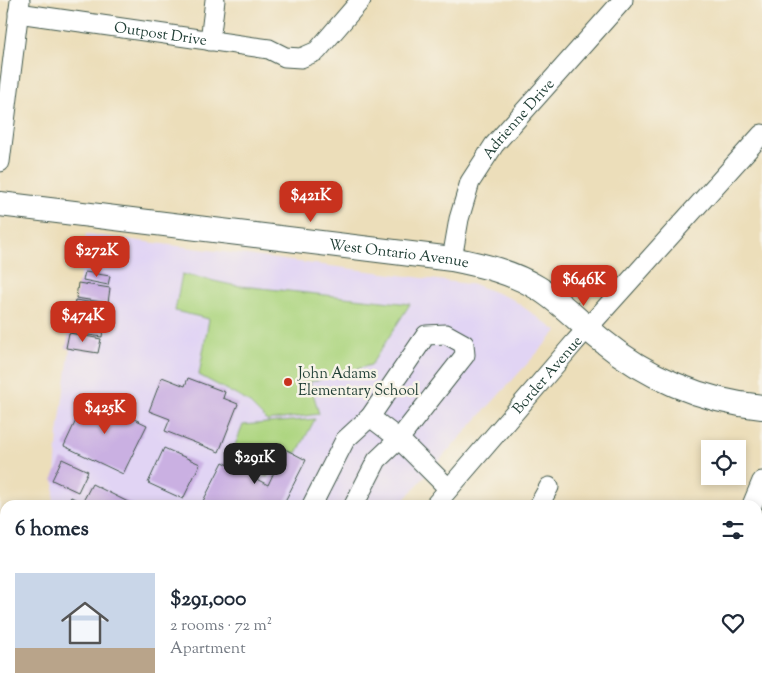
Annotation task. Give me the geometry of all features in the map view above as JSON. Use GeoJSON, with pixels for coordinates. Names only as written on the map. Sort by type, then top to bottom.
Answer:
{"type":"FeatureCollection","features":[{"type":"Feature","properties":{"kind":"main road","name":"West Ontario Avenue"},"geometry":{"type":"LineString","coordinates":[[0,204],[452,259],[484,266],[516,276],[538,288],[633,363],[674,385],[716,399],[740,405],[762,407]]}},
{"type":"Feature","properties":{"kind":"street"},"geometry":{"type":"LineString","coordinates":[[210,42],[215,0]]}},
{"type":"Feature","properties":{"kind":"street","name":"Outpost Drive"},"geometry":{"type":"LineString","coordinates":[[19,6],[210,42],[269,49],[285,57],[302,58],[317,51],[361,0]]}},
{"type":"Feature","properties":{"kind":"street","name":"Adrienne Drive"},"geometry":{"type":"LineString","coordinates":[[452,259],[459,219],[470,182],[475,174],[494,146],[623,0]]}},
{"type":"Feature","properties":{"kind":"street"},"geometry":{"type":"LineString","coordinates":[[0,162],[19,6]]}},
{"type":"Feature","properties":{"kind":"street","name":"Border Avenue"},"geometry":{"type":"LineString","coordinates":[[440,500],[587,328],[762,134]]}},
{"type":"Feature","properties":{"kind":"street"},"geometry":{"type":"LineString","coordinates":[[315,500],[345,440],[370,417],[426,335],[446,334],[464,344],[465,355],[399,439],[376,460],[356,500]]}},
{"type":"Feature","properties":{"kind":"street"},"geometry":{"type":"LineString","coordinates":[[370,417],[399,439],[448,488]]}},
{"type":"Feature","properties":{"kind":"street"},"geometry":{"type":"LineString","coordinates":[[754,500],[762,481]]}},
{"type":"Feature","properties":{"kind":"street"},"geometry":{"type":"LineString","coordinates":[[542,500],[549,487]]}},
{"type":"Feature","properties":{"kind":"shaded area","name":"John Adams Elementary School"},"geometry":{"type":"Polygon","coordinates":[[[86,234],[476,285],[512,299],[557,331],[404,500],[53,500],[58,433],[86,234]]]}},
{"type":"Feature","properties":{"kind":"green space"},"geometry":{"type":"Polygon","coordinates":[[[182,274],[232,285],[410,304],[371,365],[310,382],[319,414],[267,421],[247,401],[199,375],[209,319],[175,311],[182,274]]]}},
{"type":"Feature","properties":{"kind":"green space"},"geometry":{"type":"Polygon","coordinates":[[[315,419],[297,453],[279,449],[267,477],[229,460],[243,425],[315,419]]]}},
{"type":"Feature","properties":{"kind":"building"},"geometry":{"type":"Polygon","coordinates":[[[85,272],[110,276],[108,285],[83,280],[85,272]]]}},
{"type":"Feature","properties":{"kind":"building"},"geometry":{"type":"Polygon","coordinates":[[[78,283],[110,288],[108,303],[76,298],[78,283]]]}},
{"type":"Feature","properties":{"kind":"building"},"geometry":{"type":"Polygon","coordinates":[[[75,300],[107,305],[104,320],[73,314],[75,300]]]}},
{"type":"Feature","properties":{"kind":"building"},"geometry":{"type":"Polygon","coordinates":[[[72,317],[104,322],[102,337],[70,332],[72,317]]]}},
{"type":"Feature","properties":{"kind":"building"},"geometry":{"type":"Polygon","coordinates":[[[69,333],[101,339],[98,353],[66,348],[69,333]]]}},
{"type":"Feature","properties":{"kind":"building"},"geometry":{"type":"Polygon","coordinates":[[[162,377],[185,386],[188,378],[225,392],[223,398],[238,404],[219,452],[165,431],[170,419],[149,411],[162,377]]]}},
{"type":"Feature","properties":{"kind":"building"},"geometry":{"type":"Polygon","coordinates":[[[87,397],[147,425],[123,474],[64,446],[87,397]]]}},
{"type":"Feature","properties":{"kind":"building"},"geometry":{"type":"Polygon","coordinates":[[[164,448],[200,464],[183,499],[148,483],[164,448]]]}},
{"type":"Feature","properties":{"kind":"building"},"geometry":{"type":"Polygon","coordinates":[[[285,449],[306,460],[286,500],[204,500],[223,462],[268,485],[285,449]]]}},
{"type":"Feature","properties":{"kind":"building"},"geometry":{"type":"Polygon","coordinates":[[[62,459],[88,471],[78,492],[52,480],[62,459]]]}},
{"type":"Feature","properties":{"kind":"building"},"geometry":{"type":"Polygon","coordinates":[[[92,484],[124,500],[84,500],[92,484]]]}},
{"type":"Feature","properties":{"kind":"place","name":"John Adams Elementary School"},"geometry":{"type":"Point","coordinates":[288,382]}}]}
